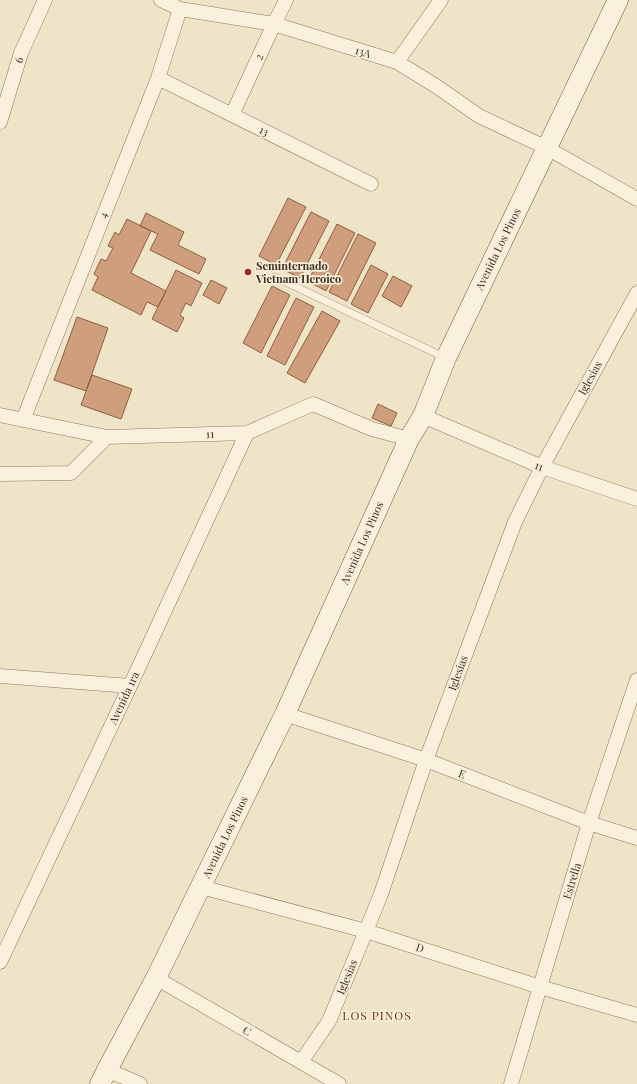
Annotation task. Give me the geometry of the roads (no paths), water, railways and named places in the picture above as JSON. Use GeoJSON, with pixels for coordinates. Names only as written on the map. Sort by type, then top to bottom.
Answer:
{"type":"FeatureCollection","features":[{"type":"Feature","properties":{"kind":"street","name":"6"},"geometry":{"type":"LineString","coordinates":[[0,122],[21,53],[45,0]]}},
{"type":"Feature","properties":{"kind":"street","name":"13A"},"geometry":{"type":"LineString","coordinates":[[161,0],[180,8],[274,24],[397,62],[436,86],[479,116],[548,148]]}},
{"type":"Feature","properties":{"kind":"street","name":"2"},"geometry":{"type":"LineString","coordinates":[[232,115],[286,0]]}},
{"type":"Feature","properties":{"kind":"street"},"geometry":{"type":"LineString","coordinates":[[397,62],[441,0]]}},
{"type":"Feature","properties":{"kind":"street","name":"Avenida Los Pinos"},"geometry":{"type":"LineString","coordinates":[[104,1077],[156,978],[285,714],[409,439],[423,416],[446,358],[618,0]]}},
{"type":"Feature","properties":{"kind":"street","name":"4"},"geometry":{"type":"LineString","coordinates":[[23,420],[158,78],[180,8]]}},
{"type":"Feature","properties":{"kind":"street","name":"13"},"geometry":{"type":"LineString","coordinates":[[158,78],[371,184]]}},
{"type":"Feature","properties":{"kind":"street"},"geometry":{"type":"LineString","coordinates":[[548,148],[637,199]]}},
{"type":"Feature","properties":{"kind":"street","name":"Iglesias"},"geometry":{"type":"LineString","coordinates":[[301,1062],[330,1021],[381,894],[426,760],[515,522],[542,467],[637,293]]}},
{"type":"Feature","properties":{"kind":"street","name":"11"},"geometry":{"type":"LineString","coordinates":[[0,415],[107,437],[247,433],[313,404],[372,429],[409,439]]}},
{"type":"Feature","properties":{"kind":"street","name":"11"},"geometry":{"type":"LineString","coordinates":[[423,416],[542,467],[637,499]]}},
{"type":"Feature","properties":{"kind":"street","name":"Avenida 1ra"},"geometry":{"type":"LineString","coordinates":[[0,962],[247,433]]}},
{"type":"Feature","properties":{"kind":"street"},"geometry":{"type":"LineString","coordinates":[[0,474],[71,473],[107,437]]}},
{"type":"Feature","properties":{"kind":"street"},"geometry":{"type":"LineString","coordinates":[[0,676],[130,686]]}},
{"type":"Feature","properties":{"kind":"street","name":"Estrella"},"geometry":{"type":"LineString","coordinates":[[511,1084],[590,823],[637,680]]}},
{"type":"Feature","properties":{"kind":"street","name":"E"},"geometry":{"type":"LineString","coordinates":[[285,714],[426,760],[590,823],[637,838]]}},
{"type":"Feature","properties":{"kind":"street","name":"D"},"geometry":{"type":"LineString","coordinates":[[201,887],[366,931],[540,987],[637,1015]]}},
{"type":"Feature","properties":{"kind":"street","name":"C"},"geometry":{"type":"LineString","coordinates":[[156,978],[339,1084]]}},
{"type":"Feature","properties":{"kind":"street"},"geometry":{"type":"LineString","coordinates":[[104,1077],[140,1084]]}},
{"type":"Feature","properties":{"kind":"lane"},"geometry":{"type":"LineString","coordinates":[[276,277],[446,358]]}},
{"type":"Feature","properties":{"kind":"place","name":"Seminternado Vietnam Heroico"},"geometry":{"type":"Point","coordinates":[248,272]}},
{"type":"Feature","properties":{"kind":"district","name":"LOS PINOS"},"geometry":{"type":"Point","coordinates":[377,1016]}}]}
